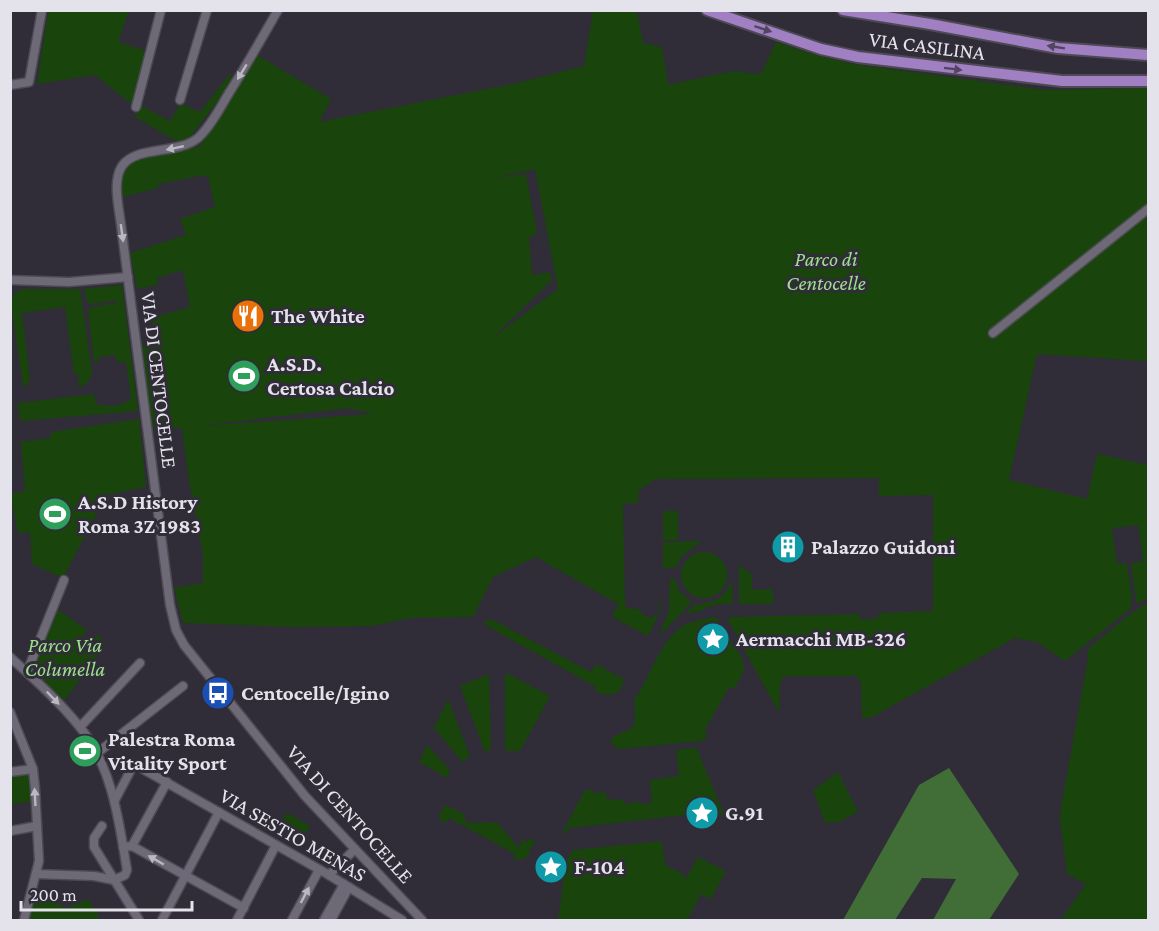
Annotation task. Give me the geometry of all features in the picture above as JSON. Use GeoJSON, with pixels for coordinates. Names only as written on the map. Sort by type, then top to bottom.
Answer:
{"type":"FeatureCollection","features":[{"type":"Feature","properties":{"kind":"main road","name":"VIA CASILINA"},"geometry":{"type":"LineString","coordinates":[[707,10],[849,56],[1057,80],[1133,81],[1149,79]]}},
{"type":"Feature","properties":{"kind":"main road","name":"VIA CASILINA"},"geometry":{"type":"LineString","coordinates":[[843,10],[867,12],[1058,48],[1149,55]]}},
{"type":"Feature","properties":{"kind":"street"},"geometry":{"type":"LineString","coordinates":[[10,85],[29,82],[42,10]]}},
{"type":"Feature","properties":{"kind":"street"},"geometry":{"type":"LineString","coordinates":[[136,108],[161,10]]}},
{"type":"Feature","properties":{"kind":"street"},"geometry":{"type":"LineString","coordinates":[[180,100],[207,10]]}},
{"type":"Feature","properties":{"kind":"street","name":"VIA DI CENTOCELLE"},"geometry":{"type":"LineString","coordinates":[[278,10],[203,133],[187,145],[131,158],[122,166],[118,178],[166,581],[176,630],[187,649],[304,796],[422,921]]}},
{"type":"Feature","properties":{"kind":"street"},"geometry":{"type":"LineString","coordinates":[[1114,53],[1149,49]]}},
{"type":"Feature","properties":{"kind":"street"},"geometry":{"type":"LineString","coordinates":[[993,333],[1149,209]]}},
{"type":"Feature","properties":{"kind":"street"},"geometry":{"type":"LineString","coordinates":[[10,280],[64,282],[129,277]]}},
{"type":"Feature","properties":{"kind":"street"},"geometry":{"type":"LineString","coordinates":[[27,672],[64,580]]}},
{"type":"Feature","properties":{"kind":"street"},"geometry":{"type":"LineString","coordinates":[[10,657],[80,727],[96,754],[115,800],[128,847],[125,875],[114,880],[94,876],[36,874]]}},
{"type":"Feature","properties":{"kind":"street"},"geometry":{"type":"LineString","coordinates":[[80,727],[140,663]]}},
{"type":"Feature","properties":{"kind":"street"},"geometry":{"type":"LineString","coordinates":[[96,754],[183,686]]}},
{"type":"Feature","properties":{"kind":"street"},"geometry":{"type":"LineString","coordinates":[[10,712],[33,769],[37,826],[39,861],[24,921]]}},
{"type":"Feature","properties":{"kind":"street","name":"VIA SESTIO MENAS"},"geometry":{"type":"LineString","coordinates":[[115,800],[134,764],[329,875],[401,920]]}},
{"type":"Feature","properties":{"kind":"street"},"geometry":{"type":"LineString","coordinates":[[10,772],[33,769]]}},
{"type":"Feature","properties":{"kind":"street"},"geometry":{"type":"LineString","coordinates":[[128,847],[167,782]]}},
{"type":"Feature","properties":{"kind":"street"},"geometry":{"type":"LineString","coordinates":[[162,921],[219,812]]}},
{"type":"Feature","properties":{"kind":"street"},"geometry":{"type":"LineString","coordinates":[[10,831],[37,826]]}},
{"type":"Feature","properties":{"kind":"street"},"geometry":{"type":"LineString","coordinates":[[102,826],[94,838],[94,847],[139,921]]}},
{"type":"Feature","properties":{"kind":"street"},"geometry":{"type":"LineString","coordinates":[[237,921],[276,845]]}},
{"type":"Feature","properties":{"kind":"street"},"geometry":{"type":"LineString","coordinates":[[128,847],[244,908]]}},
{"type":"Feature","properties":{"kind":"street"},"geometry":{"type":"LineString","coordinates":[[329,875],[356,849]]}},
{"type":"Feature","properties":{"kind":"street"},"geometry":{"type":"LineString","coordinates":[[292,921],[319,870]]}},
{"type":"Feature","properties":{"kind":"street"},"geometry":{"type":"LineString","coordinates":[[324,921],[346,886]]}},
{"type":"Feature","properties":{"kind":"street"},"geometry":{"type":"LineString","coordinates":[[331,921],[346,886]]}},
{"type":"Feature","properties":{"kind":"green space"},"geometry":{"type":"Polygon","coordinates":[[[124,10],[128,13],[118,42],[147,51],[134,106],[95,75],[37,84],[48,11],[124,10]]]}},
{"type":"Feature","properties":{"kind":"green space","name":"Parco di Centocelle"},"geometry":{"type":"Polygon","coordinates":[[[593,11],[637,11],[643,43],[662,47],[668,85],[728,72],[761,74],[776,42],[853,64],[1045,90],[1148,88],[1148,363],[1146,361],[1037,354],[1009,480],[1087,499],[1097,454],[1148,465],[1148,597],[1138,604],[1136,602],[1131,563],[1143,561],[1138,525],[1112,528],[1117,564],[1127,563],[1132,599],[1130,609],[1065,661],[1037,642],[1015,638],[870,718],[862,718],[861,681],[858,681],[858,676],[784,676],[780,683],[779,713],[728,620],[729,617],[860,614],[860,620],[878,618],[879,613],[933,611],[933,495],[879,496],[879,478],[656,479],[639,490],[638,503],[626,503],[623,506],[625,606],[639,609],[643,615],[651,618],[659,608],[659,600],[661,601],[656,619],[648,636],[612,617],[618,604],[536,557],[493,577],[473,617],[410,618],[372,626],[293,627],[183,623],[174,588],[203,583],[203,554],[189,481],[182,428],[151,428],[142,344],[154,342],[152,318],[190,307],[183,270],[157,278],[158,285],[137,289],[130,253],[186,235],[180,219],[215,207],[208,177],[204,175],[158,184],[158,188],[123,197],[122,177],[129,164],[162,153],[200,146],[257,55],[331,99],[319,122],[513,84],[584,66],[593,11]],[[535,169],[494,178],[526,174],[537,234],[529,237],[532,275],[550,272],[552,280],[492,338],[558,289],[535,169]],[[348,408],[199,426],[373,414],[348,408]]]}},
{"type":"Feature","properties":{"kind":"green space"},"geometry":{"type":"Polygon","coordinates":[[[229,75],[235,79],[186,142],[181,144],[135,117],[140,105],[170,121],[180,104],[200,112],[229,75]]]}},
{"type":"Feature","properties":{"kind":"green space"},"geometry":{"type":"Polygon","coordinates":[[[122,285],[138,411],[20,421],[18,403],[94,394],[96,404],[110,406],[125,403],[131,397],[126,362],[117,362],[115,355],[98,357],[98,363],[94,362],[88,312],[90,307],[118,303],[118,301],[88,304],[84,289],[122,285]]]}},
{"type":"Feature","properties":{"kind":"green space"},"geometry":{"type":"Polygon","coordinates":[[[23,289],[80,289],[92,373],[84,385],[79,387],[78,374],[74,374],[65,307],[22,313],[30,380],[28,387],[23,385],[11,304],[14,293],[23,289]]]}},
{"type":"Feature","properties":{"kind":"green space","name":"A.S.D History Roma 3Z 1983"},"geometry":{"type":"Polygon","coordinates":[[[139,419],[146,487],[106,495],[63,578],[32,564],[30,532],[18,533],[10,494],[25,491],[21,442],[51,438],[51,432],[139,419]]]}},
{"type":"Feature","properties":{"kind":"green space"},"geometry":{"type":"Polygon","coordinates":[[[663,511],[678,511],[678,540],[663,540],[663,511]]]}},
{"type":"Feature","properties":{"kind":"green space"},"geometry":{"type":"Polygon","coordinates":[[[702,541],[682,556],[675,568],[663,568],[663,542],[702,541]]]}},
{"type":"Feature","properties":{"kind":"green space"},"geometry":{"type":"Polygon","coordinates":[[[704,552],[720,559],[727,575],[720,591],[704,598],[688,591],[681,575],[688,559],[704,552]]]}},
{"type":"Feature","properties":{"kind":"green space"},"geometry":{"type":"Polygon","coordinates":[[[739,564],[752,575],[752,590],[773,589],[773,604],[739,604],[739,564]]]}},
{"type":"Feature","properties":{"kind":"green space"},"geometry":{"type":"Polygon","coordinates":[[[670,579],[675,579],[679,591],[692,602],[659,636],[669,610],[670,579]]]}},
{"type":"Feature","properties":{"kind":"green space"},"geometry":{"type":"Polygon","coordinates":[[[732,580],[733,601],[731,604],[719,604],[686,614],[696,605],[721,597],[732,580]]]}},
{"type":"Feature","properties":{"kind":"green space"},"geometry":{"type":"Polygon","coordinates":[[[1148,602],[1148,920],[1061,920],[1086,884],[1067,874],[1060,820],[1088,658],[1087,650],[1148,602]]]}},
{"type":"Feature","properties":{"kind":"green space","name":"Parco Via Columella"},"geometry":{"type":"Polygon","coordinates":[[[57,609],[87,630],[82,636],[91,642],[97,635],[106,643],[64,701],[33,670],[57,609]]]}},
{"type":"Feature","properties":{"kind":"green space"},"geometry":{"type":"Polygon","coordinates":[[[716,617],[743,660],[744,671],[735,688],[729,687],[704,732],[709,735],[702,741],[618,749],[610,742],[613,737],[632,728],[635,719],[636,695],[667,642],[680,628],[716,617]]]}},
{"type":"Feature","properties":{"kind":"green space"},"geometry":{"type":"Polygon","coordinates":[[[485,620],[493,620],[591,672],[596,664],[625,680],[622,688],[609,695],[595,691],[596,687],[485,625],[485,620]]]}},
{"type":"Feature","properties":{"kind":"green space"},"geometry":{"type":"Polygon","coordinates":[[[489,674],[491,749],[485,752],[460,686],[489,674]]]}},
{"type":"Feature","properties":{"kind":"green space"},"geometry":{"type":"Polygon","coordinates":[[[505,674],[550,696],[520,751],[505,751],[505,674]]]}},
{"type":"Feature","properties":{"kind":"green space"},"geometry":{"type":"Polygon","coordinates":[[[448,699],[470,756],[462,762],[436,730],[433,730],[448,699]]]}},
{"type":"Feature","properties":{"kind":"green space"},"geometry":{"type":"Polygon","coordinates":[[[427,745],[450,770],[447,778],[419,762],[427,745]]]}},
{"type":"Feature","properties":{"kind":"green space"},"geometry":{"type":"Polygon","coordinates":[[[696,747],[724,814],[690,820],[685,815],[569,828],[566,833],[562,833],[585,790],[592,790],[593,793],[605,792],[607,799],[624,800],[625,804],[652,803],[650,780],[679,776],[676,750],[696,747]]]}},
{"type":"Feature","properties":{"kind":"green space"},"geometry":{"type":"Polygon","coordinates":[[[949,768],[1019,874],[989,920],[933,920],[956,879],[922,878],[895,920],[843,920],[919,785],[949,768]]]}},
{"type":"Feature","properties":{"kind":"green space"},"geometry":{"type":"Polygon","coordinates":[[[838,772],[858,812],[839,822],[825,823],[813,790],[838,772]]]}},
{"type":"Feature","properties":{"kind":"green space"},"geometry":{"type":"Polygon","coordinates":[[[29,773],[32,802],[11,804],[10,775],[29,773]]]}},
{"type":"Feature","properties":{"kind":"green space"},"geometry":{"type":"Polygon","coordinates":[[[445,805],[464,814],[466,823],[497,822],[518,847],[522,844],[520,841],[523,839],[526,843],[530,838],[535,841],[529,851],[529,856],[520,860],[513,859],[515,854],[449,818],[446,823],[440,820],[439,815],[445,805]]]}},
{"type":"Feature","properties":{"kind":"green space"},"geometry":{"type":"Polygon","coordinates":[[[287,813],[310,826],[302,840],[279,827],[287,813]]]}},
{"type":"Feature","properties":{"kind":"green space"},"geometry":{"type":"Polygon","coordinates":[[[662,841],[665,865],[685,875],[684,882],[698,857],[726,871],[711,899],[701,894],[687,920],[558,920],[566,861],[573,850],[662,841]]]}},
{"type":"Feature","properties":{"kind":"green space"},"geometry":{"type":"Polygon","coordinates":[[[35,893],[67,908],[88,899],[101,920],[28,920],[35,893]]]}},
{"type":"Feature","properties":{"kind":"place","name":"The White"},"geometry":{"type":"Point","coordinates":[248,316]}},
{"type":"Feature","properties":{"kind":"place","name":"A.S.D. Certosa Calcio"},"geometry":{"type":"Point","coordinates":[244,376]}},
{"type":"Feature","properties":{"kind":"place","name":"A.S.D History Roma 3Z 1983"},"geometry":{"type":"Point","coordinates":[55,514]}},
{"type":"Feature","properties":{"kind":"place","name":"Palazzo Guidoni"},"geometry":{"type":"Point","coordinates":[788,547]}},
{"type":"Feature","properties":{"kind":"place","name":"Aermacchi MB-326"},"geometry":{"type":"Point","coordinates":[713,639]}},
{"type":"Feature","properties":{"kind":"place","name":"Centocelle/Igino"},"geometry":{"type":"Point","coordinates":[218,693]}},
{"type":"Feature","properties":{"kind":"place","name":"Palestra Roma Vitality Sport"},"geometry":{"type":"Point","coordinates":[85,751]}},
{"type":"Feature","properties":{"kind":"place","name":"G.91"},"geometry":{"type":"Point","coordinates":[702,813]}},
{"type":"Feature","properties":{"kind":"place","name":"F-104"},"geometry":{"type":"Point","coordinates":[551,867]}}]}
